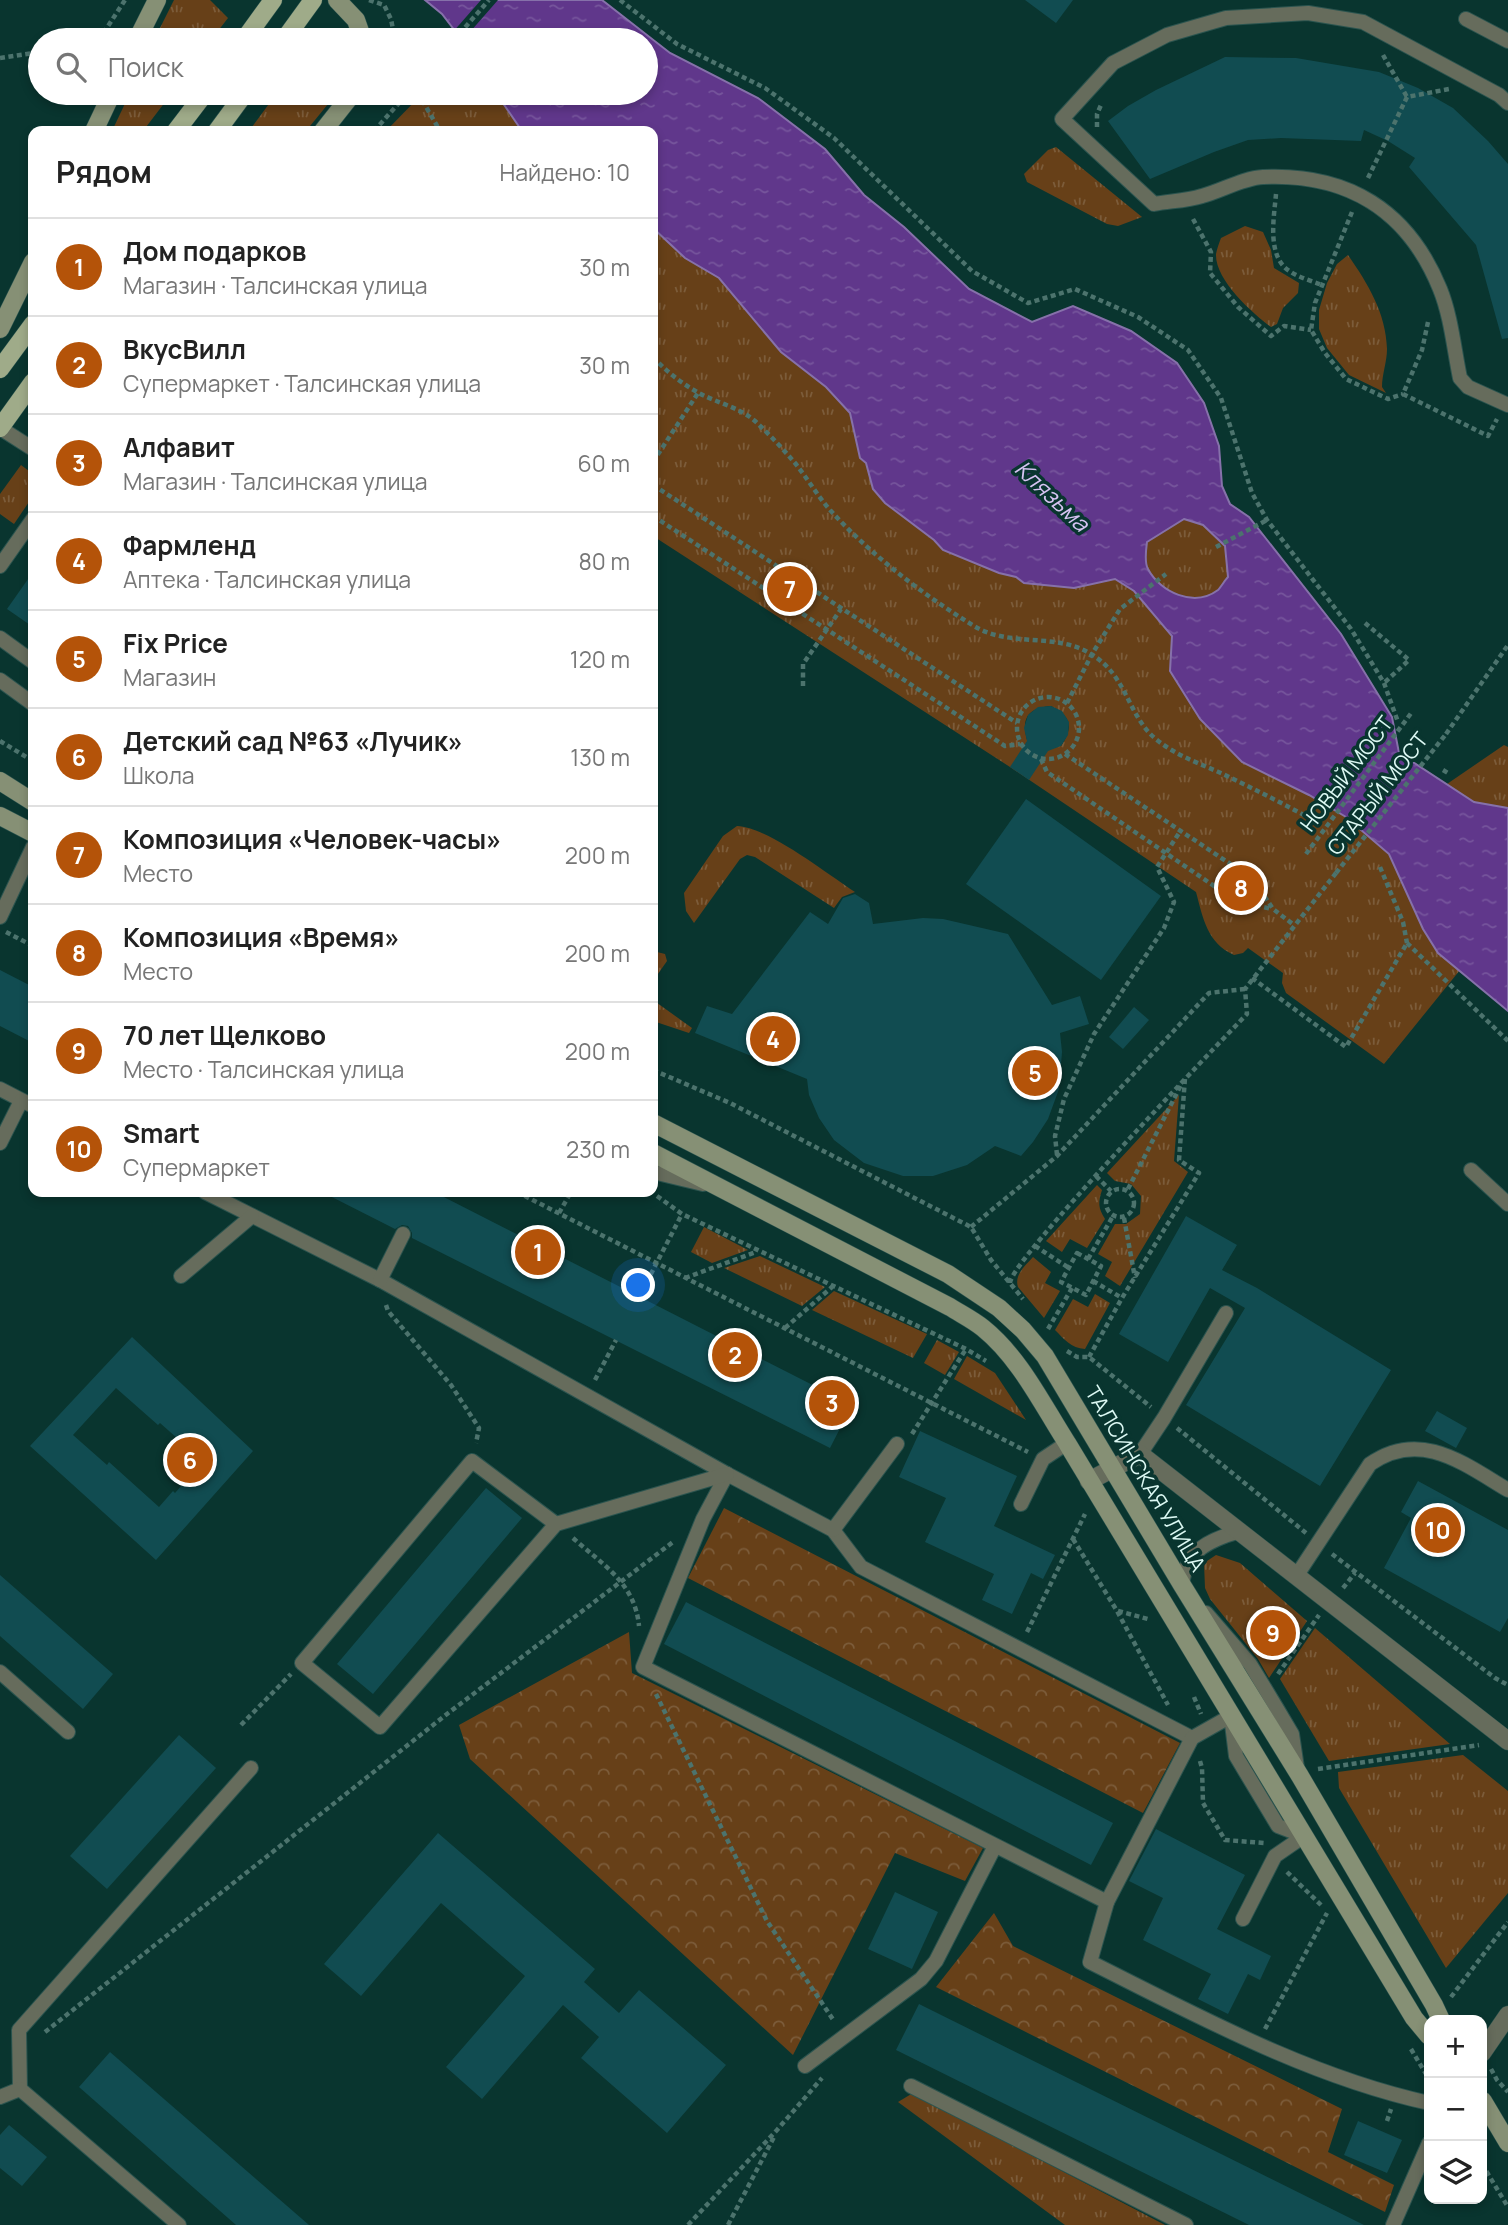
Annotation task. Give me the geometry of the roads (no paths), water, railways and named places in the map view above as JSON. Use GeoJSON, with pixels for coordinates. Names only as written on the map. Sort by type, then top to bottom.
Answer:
{"type":"FeatureCollection","features":[{"type":"Feature","properties":{"kind":"main road"},"geometry":{"type":"LineString","coordinates":[[143,28],[157,0]]}},
{"type":"Feature","properties":{"kind":"main road"},"geometry":{"type":"LineString","coordinates":[[253,28],[273,0]]}},
{"type":"Feature","properties":{"kind":"main road"},"geometry":{"type":"LineString","coordinates":[[293,28],[313,0]]}},
{"type":"Feature","properties":{"kind":"main road"},"geometry":{"type":"LineString","coordinates":[[337,0],[356,20],[359,28]]}},
{"type":"Feature","properties":{"kind":"main road"},"geometry":{"type":"LineString","coordinates":[[96,126],[106,105]]}},
{"type":"Feature","properties":{"kind":"main road"},"geometry":{"type":"LineString","coordinates":[[180,126],[196,105]]}},
{"type":"Feature","properties":{"kind":"main road"},"geometry":{"type":"LineString","coordinates":[[221,126],[236,105]]}},
{"type":"Feature","properties":{"kind":"main road"},"geometry":{"type":"LineString","coordinates":[[327,126],[344,105]]}},
{"type":"Feature","properties":{"kind":"main road"},"geometry":{"type":"LineString","coordinates":[[0,329],[28,272]]}},
{"type":"Feature","properties":{"kind":"main road"},"geometry":{"type":"LineString","coordinates":[[0,369],[28,331]]}},
{"type":"Feature","properties":{"kind":"main road"},"geometry":{"type":"LineString","coordinates":[[1,429],[28,389]]}},
{"type":"Feature","properties":{"kind":"main road"},"geometry":{"type":"LineString","coordinates":[[1,429],[28,402]]}},
{"type":"Feature","properties":{"kind":"main road"},"geometry":{"type":"LineString","coordinates":[[0,781],[28,799]]}},
{"type":"Feature","properties":{"kind":"main road"},"geometry":{"type":"LineString","coordinates":[[0,816],[28,830]]}},
{"type":"Feature","properties":{"kind":"main road","name":"ТАЛСИНСКАЯ УЛИЦА"},"geometry":{"type":"LineString","coordinates":[[658,1126],[948,1274],[999,1308],[1023,1329],[1045,1356],[1298,1772],[1439,2015]]}},
{"type":"Feature","properties":{"kind":"main road"},"geometry":{"type":"LineString","coordinates":[[658,1156],[950,1307],[982,1328],[1021,1370],[1413,2018],[1424,2030]]}},
{"type":"Feature","properties":{"kind":"main road"},"geometry":{"type":"LineString","coordinates":[[1487,2105],[1508,2125]]}},
{"type":"Feature","properties":{"kind":"main road"},"geometry":{"type":"LineString","coordinates":[[1487,2108],[1508,2143]]}},
{"type":"Feature","properties":{"kind":"street"},"geometry":{"type":"LineString","coordinates":[[1089,1481],[1140,1454],[1508,1741]]}},
{"type":"Feature","properties":{"kind":"street"},"geometry":{"type":"LineString","coordinates":[[1487,2046],[1508,2015]]}},
{"type":"Feature","properties":{"kind":"lane"},"geometry":{"type":"LineString","coordinates":[[1506,404],[1468,387],[1460,378],[1441,290],[1418,245],[1389,214],[1353,191],[1311,178],[1260,177],[1199,197],[1154,204],[1062,119],[1113,64],[1167,35],[1226,18],[1308,13],[1363,22],[1499,95],[1508,103]]}},
{"type":"Feature","properties":{"kind":"lane"},"geometry":{"type":"LineString","coordinates":[[1466,19],[1508,41]]}},
{"type":"Feature","properties":{"kind":"lane"},"geometry":{"type":"LineString","coordinates":[[1,429],[28,446]]}},
{"type":"Feature","properties":{"kind":"lane"},"geometry":{"type":"LineString","coordinates":[[0,566],[28,526]]}},
{"type":"Feature","properties":{"kind":"lane"},"geometry":{"type":"LineString","coordinates":[[0,638],[28,658]]}},
{"type":"Feature","properties":{"kind":"lane"},"geometry":{"type":"LineString","coordinates":[[0,680],[28,700]]}},
{"type":"Feature","properties":{"kind":"lane"},"geometry":{"type":"LineString","coordinates":[[0,917],[28,858]]}},
{"type":"Feature","properties":{"kind":"lane"},"geometry":{"type":"LineString","coordinates":[[0,1089],[27,1104],[0,1143]]}},
{"type":"Feature","properties":{"kind":"lane"},"geometry":{"type":"LineString","coordinates":[[1471,1170],[1508,1204]]}},
{"type":"Feature","properties":{"kind":"lane"},"geometry":{"type":"LineString","coordinates":[[658,1173],[721,1188]]}},
{"type":"Feature","properties":{"kind":"lane"},"geometry":{"type":"LineString","coordinates":[[215,1197],[380,1279],[727,1474],[833,1530],[861,1567],[1192,1738]]}},
{"type":"Feature","properties":{"kind":"lane"},"geometry":{"type":"LineString","coordinates":[[181,1276],[252,1216]]}},
{"type":"Feature","properties":{"kind":"lane"},"geometry":{"type":"LineString","coordinates":[[380,1279],[403,1234]]}},
{"type":"Feature","properties":{"kind":"lane"},"geometry":{"type":"LineString","coordinates":[[1140,1454],[1226,1313]]}},
{"type":"Feature","properties":{"kind":"lane"},"geometry":{"type":"LineString","coordinates":[[1021,1504],[1043,1459],[1067,1443]]}},
{"type":"Feature","properties":{"kind":"lane"},"geometry":{"type":"LineString","coordinates":[[833,1530],[897,1444]]}},
{"type":"Feature","properties":{"kind":"lane"},"geometry":{"type":"LineString","coordinates":[[1297,1575],[1370,1464],[1384,1454],[1429,1449],[1457,1460],[1508,1490]]}},
{"type":"Feature","properties":{"kind":"lane"},"geometry":{"type":"LineString","coordinates":[[556,1524],[472,1461],[302,1663],[380,1727],[556,1524],[727,1474]]}},
{"type":"Feature","properties":{"kind":"lane"},"geometry":{"type":"LineString","coordinates":[[727,1474],[703,1519],[643,1667],[1107,1902]]}},
{"type":"Feature","properties":{"kind":"lane"},"geometry":{"type":"LineString","coordinates":[[1182,1585],[1183,1572],[1194,1554],[1221,1537],[1240,1531]]}},
{"type":"Feature","properties":{"kind":"lane"},"geometry":{"type":"LineString","coordinates":[[0,1672],[68,1732]]}},
{"type":"Feature","properties":{"kind":"lane"},"geometry":{"type":"LineString","coordinates":[[1231,1716],[1192,1738],[1107,1902],[1090,1962],[1257,2045],[1397,2096],[1424,2101]]}},
{"type":"Feature","properties":{"kind":"lane"},"geometry":{"type":"LineString","coordinates":[[179,2225],[20,2089],[19,2030],[251,1768]]}},
{"type":"Feature","properties":{"kind":"lane"},"geometry":{"type":"LineString","coordinates":[[1242,1919],[1275,1856],[1304,1836]]}},
{"type":"Feature","properties":{"kind":"lane"},"geometry":{"type":"LineString","coordinates":[[805,2066],[921,1979],[936,1961],[995,1846]]}},
{"type":"Feature","properties":{"kind":"lane"},"geometry":{"type":"LineString","coordinates":[[911,2086],[1186,2225]]}},
{"type":"Feature","properties":{"kind":"lane"},"geometry":{"type":"LineString","coordinates":[[0,2098],[20,2089]]}},
{"type":"Feature","properties":{"kind":"lane"},"geometry":{"type":"LineString","coordinates":[[1393,2225],[1424,2154]]}},
{"type":"Feature","properties":{"kind":"water"},"geometry":{"type":"Polygon","coordinates":[[[425,0],[602,0],[638,28],[453,28],[442,14],[425,0]]]}},
{"type":"Feature","properties":{"kind":"water","name":"Клязьма"},"geometry":{"type":"Polygon","coordinates":[[[658,44],[670,53],[758,98],[825,149],[864,195],[904,227],[969,289],[1032,322],[1073,306],[1131,331],[1177,363],[1204,403],[1219,446],[1222,486],[1230,504],[1249,517],[1341,634],[1392,717],[1399,753],[1474,802],[1508,808],[1508,1011],[1438,953],[1423,929],[1389,854],[1346,817],[1309,795],[1242,762],[1200,719],[1170,671],[1172,636],[1134,591],[1115,579],[1074,588],[1024,583],[1016,577],[999,573],[943,550],[934,540],[885,503],[873,489],[866,463],[860,458],[850,413],[826,387],[781,352],[719,278],[685,258],[658,233],[658,126],[519,126],[504,105],[658,105],[658,44]],[[1184,519],[1147,542],[1148,569],[1161,585],[1169,590],[1178,595],[1199,598],[1218,590],[1228,577],[1225,546],[1203,525],[1184,519]]]}},
{"type":"Feature","properties":{"kind":"place","name":"Композиция «Человек-часы»"},"geometry":{"type":"Point","coordinates":[790,589]}},
{"type":"Feature","properties":{"kind":"place","name":"Композиция «Время»"},"geometry":{"type":"Point","coordinates":[1241,888]}},
{"type":"Feature","properties":{"kind":"place","name":"Фармленд"},"geometry":{"type":"Point","coordinates":[773,1039]}},
{"type":"Feature","properties":{"kind":"place","name":"Fix Price"},"geometry":{"type":"Point","coordinates":[1035,1073]}},
{"type":"Feature","properties":{"kind":"place","name":"Дом подарков"},"geometry":{"type":"Point","coordinates":[538,1252]}},
{"type":"Feature","properties":{"kind":"place","name":"ВкусВилл"},"geometry":{"type":"Point","coordinates":[735,1355]}},
{"type":"Feature","properties":{"kind":"place","name":"Алфавит"},"geometry":{"type":"Point","coordinates":[832,1403]}},
{"type":"Feature","properties":{"kind":"place","name":"Детский сад №63 «Лучик»"},"geometry":{"type":"Point","coordinates":[190,1460]}},
{"type":"Feature","properties":{"kind":"place","name":"Smart"},"geometry":{"type":"Point","coordinates":[1438,1530]}},
{"type":"Feature","properties":{"kind":"place","name":"70 лет Щелково"},"geometry":{"type":"Point","coordinates":[1273,1633]}}]}
